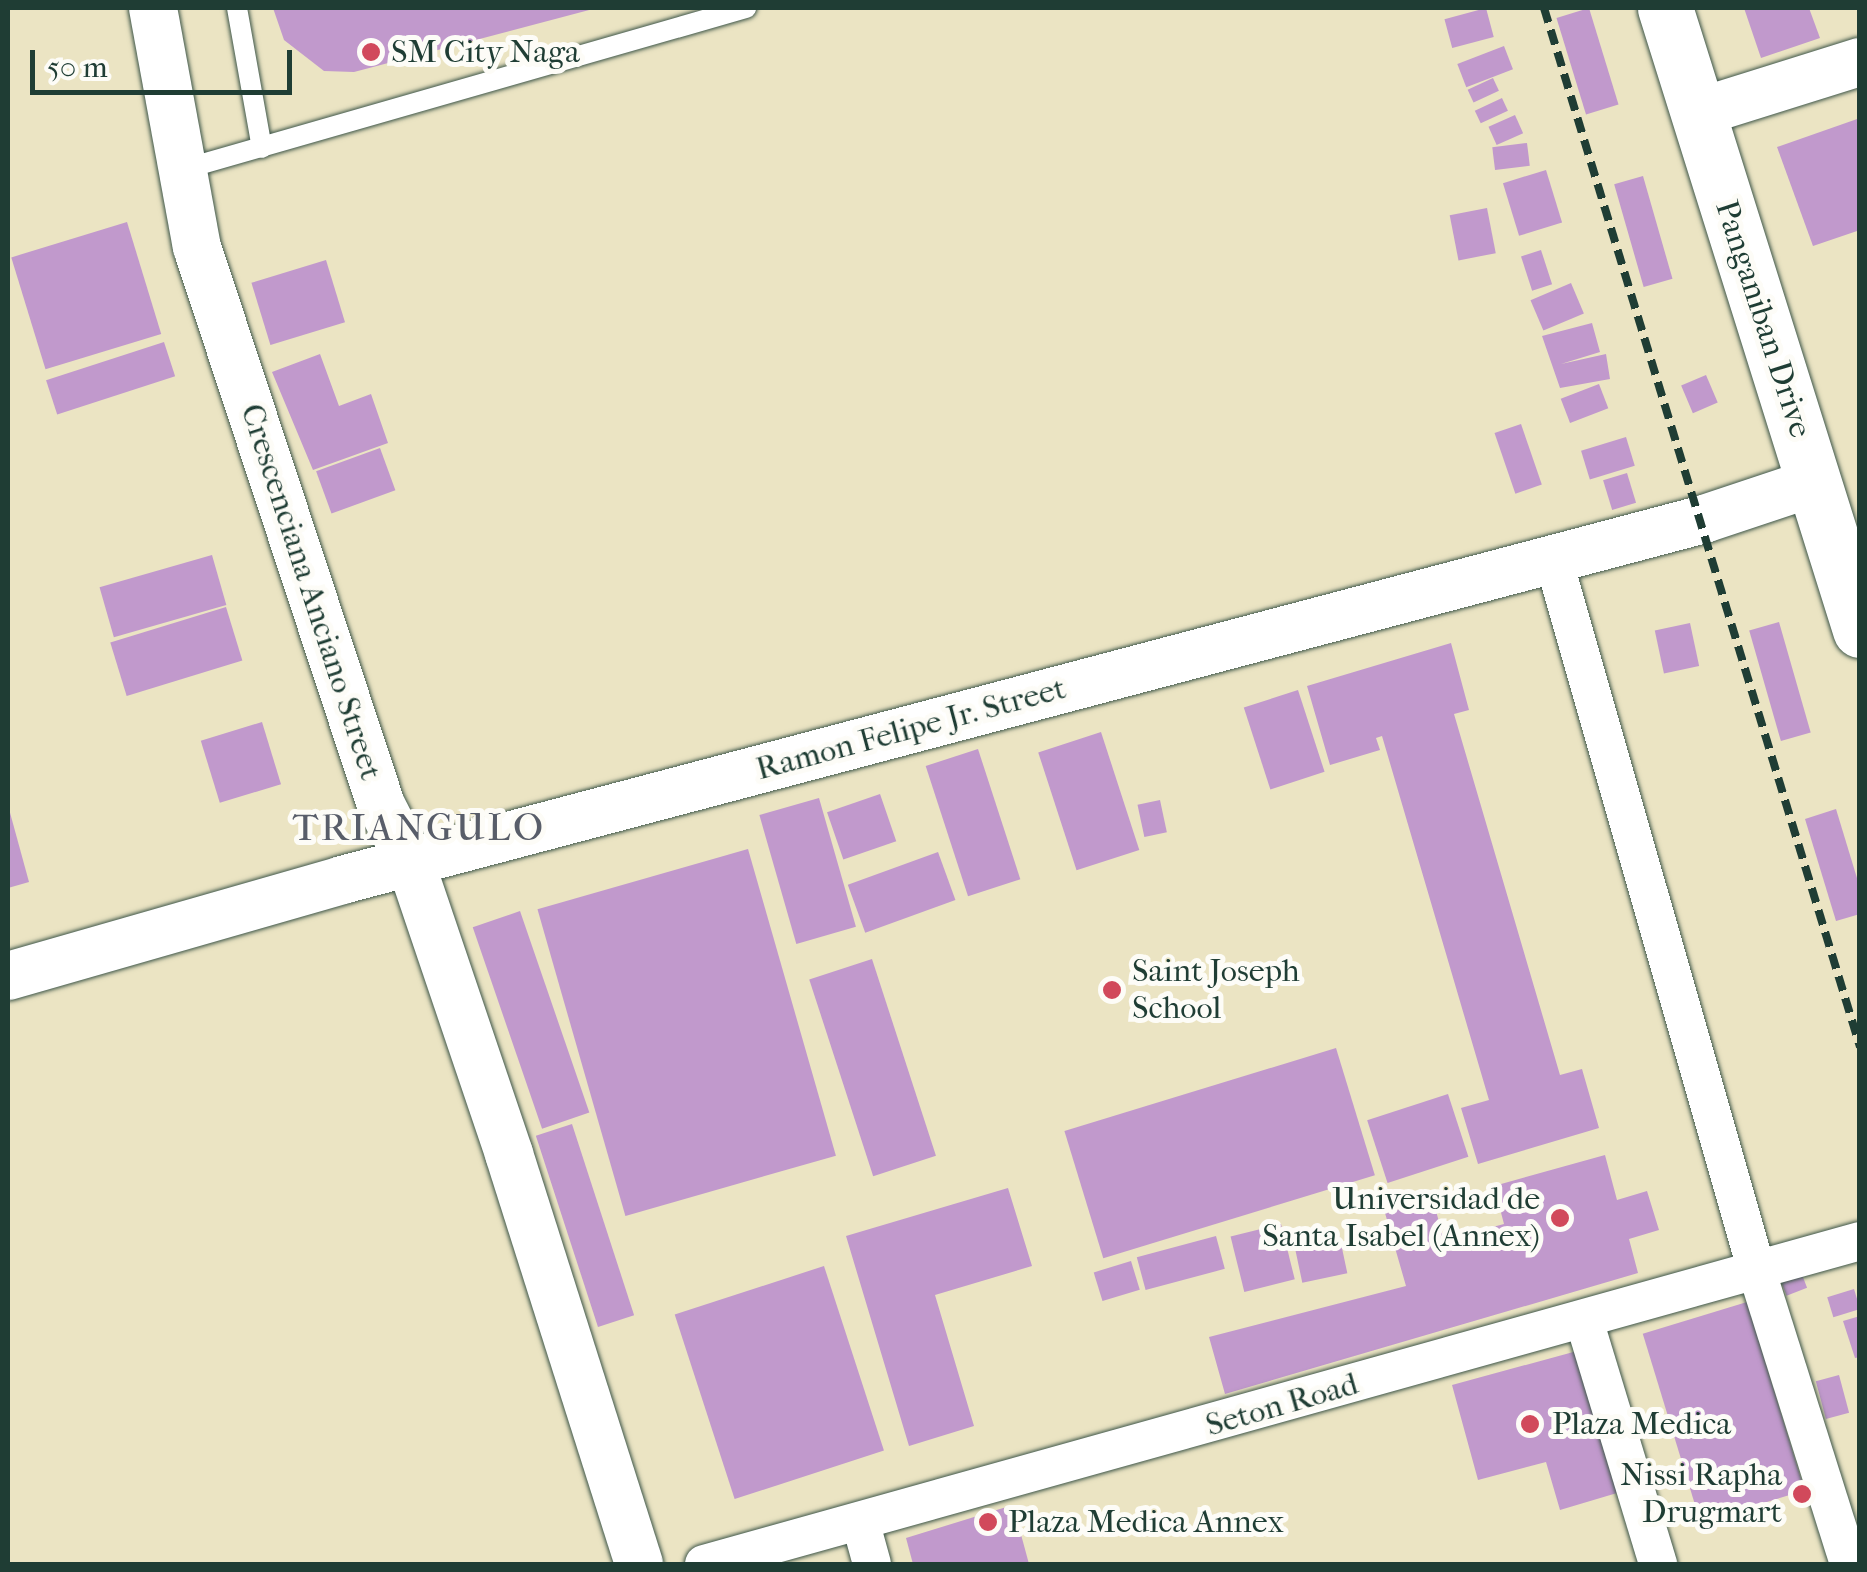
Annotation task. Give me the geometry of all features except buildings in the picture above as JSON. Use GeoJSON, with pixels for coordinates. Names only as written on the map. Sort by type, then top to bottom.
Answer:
{"type":"FeatureCollection","features":[{"type":"Feature","properties":{"kind":"main road","name":"Panganiban Drive"},"geometry":{"type":"LineString","coordinates":[[1665,8],[1860,630]]}},
{"type":"Feature","properties":{"kind":"street","name":"Crescenciana Anciano Street"},"geometry":{"type":"LineString","coordinates":[[153,8],[179,171],[196,248],[381,805],[410,864],[639,1564]]}},
{"type":"Feature","properties":{"kind":"street"},"geometry":{"type":"LineString","coordinates":[[1697,113],[1860,62]]}},
{"type":"Feature","properties":{"kind":"street","name":"Ramon Felipe Jr. Street"},"geometry":{"type":"LineString","coordinates":[[8,976],[410,864],[1553,558],[1815,482]]}},
{"type":"Feature","properties":{"kind":"street"},"geometry":{"type":"LineString","coordinates":[[1553,558],[1757,1272],[1849,1564]]}},
{"type":"Feature","properties":{"kind":"street","name":"Seton Road"},"geometry":{"type":"LineString","coordinates":[[707,1564],[861,1524],[1860,1240]]}},
{"type":"Feature","properties":{"kind":"street"},"geometry":{"type":"LineString","coordinates":[[1584,1320],[1658,1564]]}},
{"type":"Feature","properties":{"kind":"street"},"geometry":{"type":"LineString","coordinates":[[861,1524],[872,1564]]}},
{"type":"Feature","properties":{"kind":"lane"},"geometry":{"type":"LineString","coordinates":[[238,8],[262,148]]}},
{"type":"Feature","properties":{"kind":"lane"},"geometry":{"type":"LineString","coordinates":[[179,171],[746,8]]}},
{"type":"Feature","properties":{"kind":"railway"},"geometry":{"type":"LineString","coordinates":[[1544,8],[1860,1047]]}},
{"type":"Feature","properties":{"kind":"place","name":"SM City Naga"},"geometry":{"type":"Point","coordinates":[371,52]}},
{"type":"Feature","properties":{"kind":"place","name":"Saint Joseph School"},"geometry":{"type":"Point","coordinates":[1112,990]}},
{"type":"Feature","properties":{"kind":"place","name":"Universidad de Santa Isabel (Annex)"},"geometry":{"type":"Point","coordinates":[1560,1218]}},
{"type":"Feature","properties":{"kind":"place","name":"Plaza Medica"},"geometry":{"type":"Point","coordinates":[1530,1424]}},
{"type":"Feature","properties":{"kind":"place","name":"Nissi Rapha Drugmart"},"geometry":{"type":"Point","coordinates":[1802,1494]}},
{"type":"Feature","properties":{"kind":"place","name":"Plaza Medica Annex"},"geometry":{"type":"Point","coordinates":[988,1522]}},
{"type":"Feature","properties":{"kind":"district","name":"TRIANGULO"},"geometry":{"type":"Point","coordinates":[419,828]}}]}
